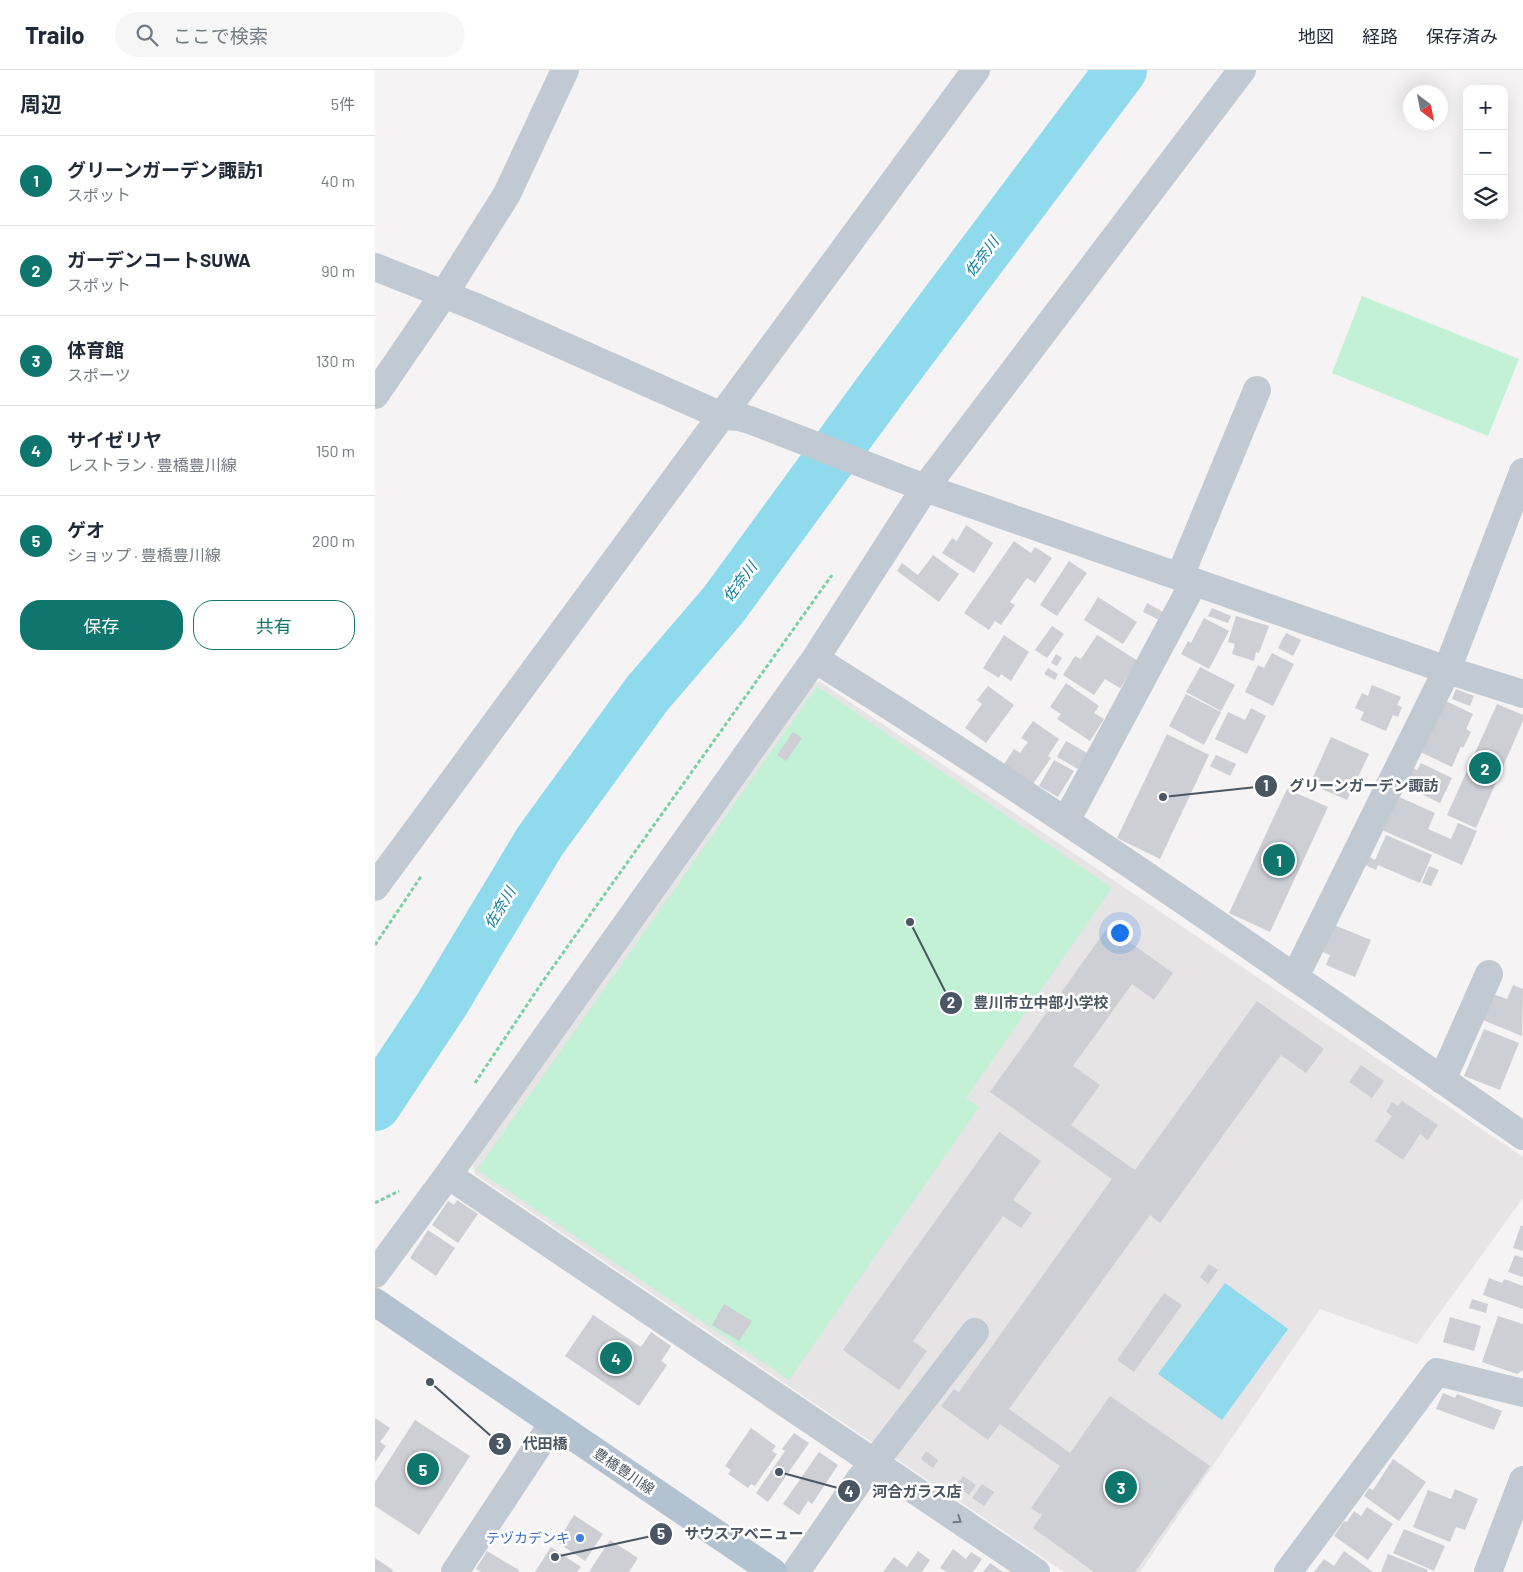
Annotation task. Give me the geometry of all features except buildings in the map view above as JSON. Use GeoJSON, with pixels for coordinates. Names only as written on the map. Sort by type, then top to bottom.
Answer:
{"type":"FeatureCollection","features":[{"type":"Feature","properties":{"kind":"main road","name":"豊橋豊川線"},"geometry":{"type":"LineString","coordinates":[[375,1302],[773,1572]]}},
{"type":"Feature","properties":{"kind":"street"},"geometry":{"type":"LineString","coordinates":[[375,394],[444,294],[507,194],[565,70]]}},
{"type":"Feature","properties":{"kind":"street"},"geometry":{"type":"LineString","coordinates":[[375,886],[975,70]]}},
{"type":"Feature","properties":{"kind":"street"},"geometry":{"type":"LineString","coordinates":[[375,1274],[448,1175],[815,659],[915,484],[1242,70]]}},
{"type":"Feature","properties":{"kind":"street"},"geometry":{"type":"LineString","coordinates":[[375,267],[444,294],[722,416],[739,416],[915,484],[1447,670],[1523,694]]}},
{"type":"Feature","properties":{"kind":"street"},"geometry":{"type":"LineString","coordinates":[[1066,821],[1187,579],[1257,390]]}},
{"type":"Feature","properties":{"kind":"street"},"geometry":{"type":"LineString","coordinates":[[1295,977],[1447,670],[1523,472]]}},
{"type":"Feature","properties":{"kind":"street"},"geometry":{"type":"LineString","coordinates":[[815,659],[1066,821],[1295,977],[1523,1136]]}},
{"type":"Feature","properties":{"kind":"street"},"geometry":{"type":"LineString","coordinates":[[1442,1080],[1489,974]]}},
{"type":"Feature","properties":{"kind":"street"},"geometry":{"type":"LineString","coordinates":[[448,1175],[1035,1572]]}},
{"type":"Feature","properties":{"kind":"street"},"geometry":{"type":"LineString","coordinates":[[796,1572],[860,1479],[975,1332]]}},
{"type":"Feature","properties":{"kind":"street"},"geometry":{"type":"LineString","coordinates":[[1288,1572],[1437,1372],[1523,1393]]}},
{"type":"Feature","properties":{"kind":"street"},"geometry":{"type":"LineString","coordinates":[[455,1572],[553,1423]]}},
{"type":"Feature","properties":{"kind":"street"},"geometry":{"type":"LineString","coordinates":[[1488,1572],[1523,1480]]}},
{"type":"Feature","properties":{"kind":"path"},"geometry":{"type":"LineString","coordinates":[[471,1089],[543,981],[833,574]]}},
{"type":"Feature","properties":{"kind":"path"},"geometry":{"type":"LineString","coordinates":[[375,1203],[405,1188],[400,1196]]}},
{"type":"Feature","properties":{"kind":"shaded area"},"geometry":{"type":"Polygon","coordinates":[[[819,681],[1523,1157],[1523,1198],[1417,1344],[1320,1309],[1140,1572],[1064,1572],[475,1174],[473,1164],[809,687],[819,681]]]}},
{"type":"Feature","properties":{"kind":"green space"},"geometry":{"type":"Polygon","coordinates":[[[1362,296],[1519,359],[1488,436],[1332,373],[1362,296]]]}},
{"type":"Feature","properties":{"kind":"green space"},"geometry":{"type":"Polygon","coordinates":[[[817,686],[1112,888],[966,1098],[979,1107],[789,1380],[477,1170],[817,686]]]}},
{"type":"Feature","properties":{"kind":"water"},"geometry":{"type":"Polygon","coordinates":[[[1225,1283],[1288,1329],[1222,1420],[1158,1374],[1225,1283]]]}},
{"type":"Feature","properties":{"kind":"waterway","name":"佐奈川"},"geometry":{"type":"LineString","coordinates":[[375,1105],[442,1004],[540,841],[647,694],[724,604],[882,388],[1121,70]]}},
{"type":"Feature","properties":{"kind":"place","name":"ガーデンコートSUWA"},"geometry":{"type":"Point","coordinates":[1485,768]}},
{"type":"Feature","properties":{"kind":"place","name":"グリーンガーデン諏訪"},"geometry":{"type":"Point","coordinates":[1163,797]}},
{"type":"Feature","properties":{"kind":"place","name":"グリーンガーデン諏訪1"},"geometry":{"type":"Point","coordinates":[1279,860]}},
{"type":"Feature","properties":{"kind":"place","name":"豊川市立中部小学校"},"geometry":{"type":"Point","coordinates":[910,922]}},
{"type":"Feature","properties":{"kind":"place","name":"サイゼリヤ"},"geometry":{"type":"Point","coordinates":[616,1358]}},
{"type":"Feature","properties":{"kind":"place","name":"代田橋"},"geometry":{"type":"Point","coordinates":[430,1382]}},
{"type":"Feature","properties":{"kind":"place","name":"ゲオ"},"geometry":{"type":"Point","coordinates":[423,1469]}},
{"type":"Feature","properties":{"kind":"place","name":"河合ガラス店"},"geometry":{"type":"Point","coordinates":[779,1472]}},
{"type":"Feature","properties":{"kind":"place","name":"体育館"},"geometry":{"type":"Point","coordinates":[1121,1487]}},
{"type":"Feature","properties":{"kind":"place","name":"テヅカデンキ"},"geometry":{"type":"Point","coordinates":[580,1538]}},
{"type":"Feature","properties":{"kind":"place","name":"サウスアベニュー"},"geometry":{"type":"Point","coordinates":[555,1557]}}]}
